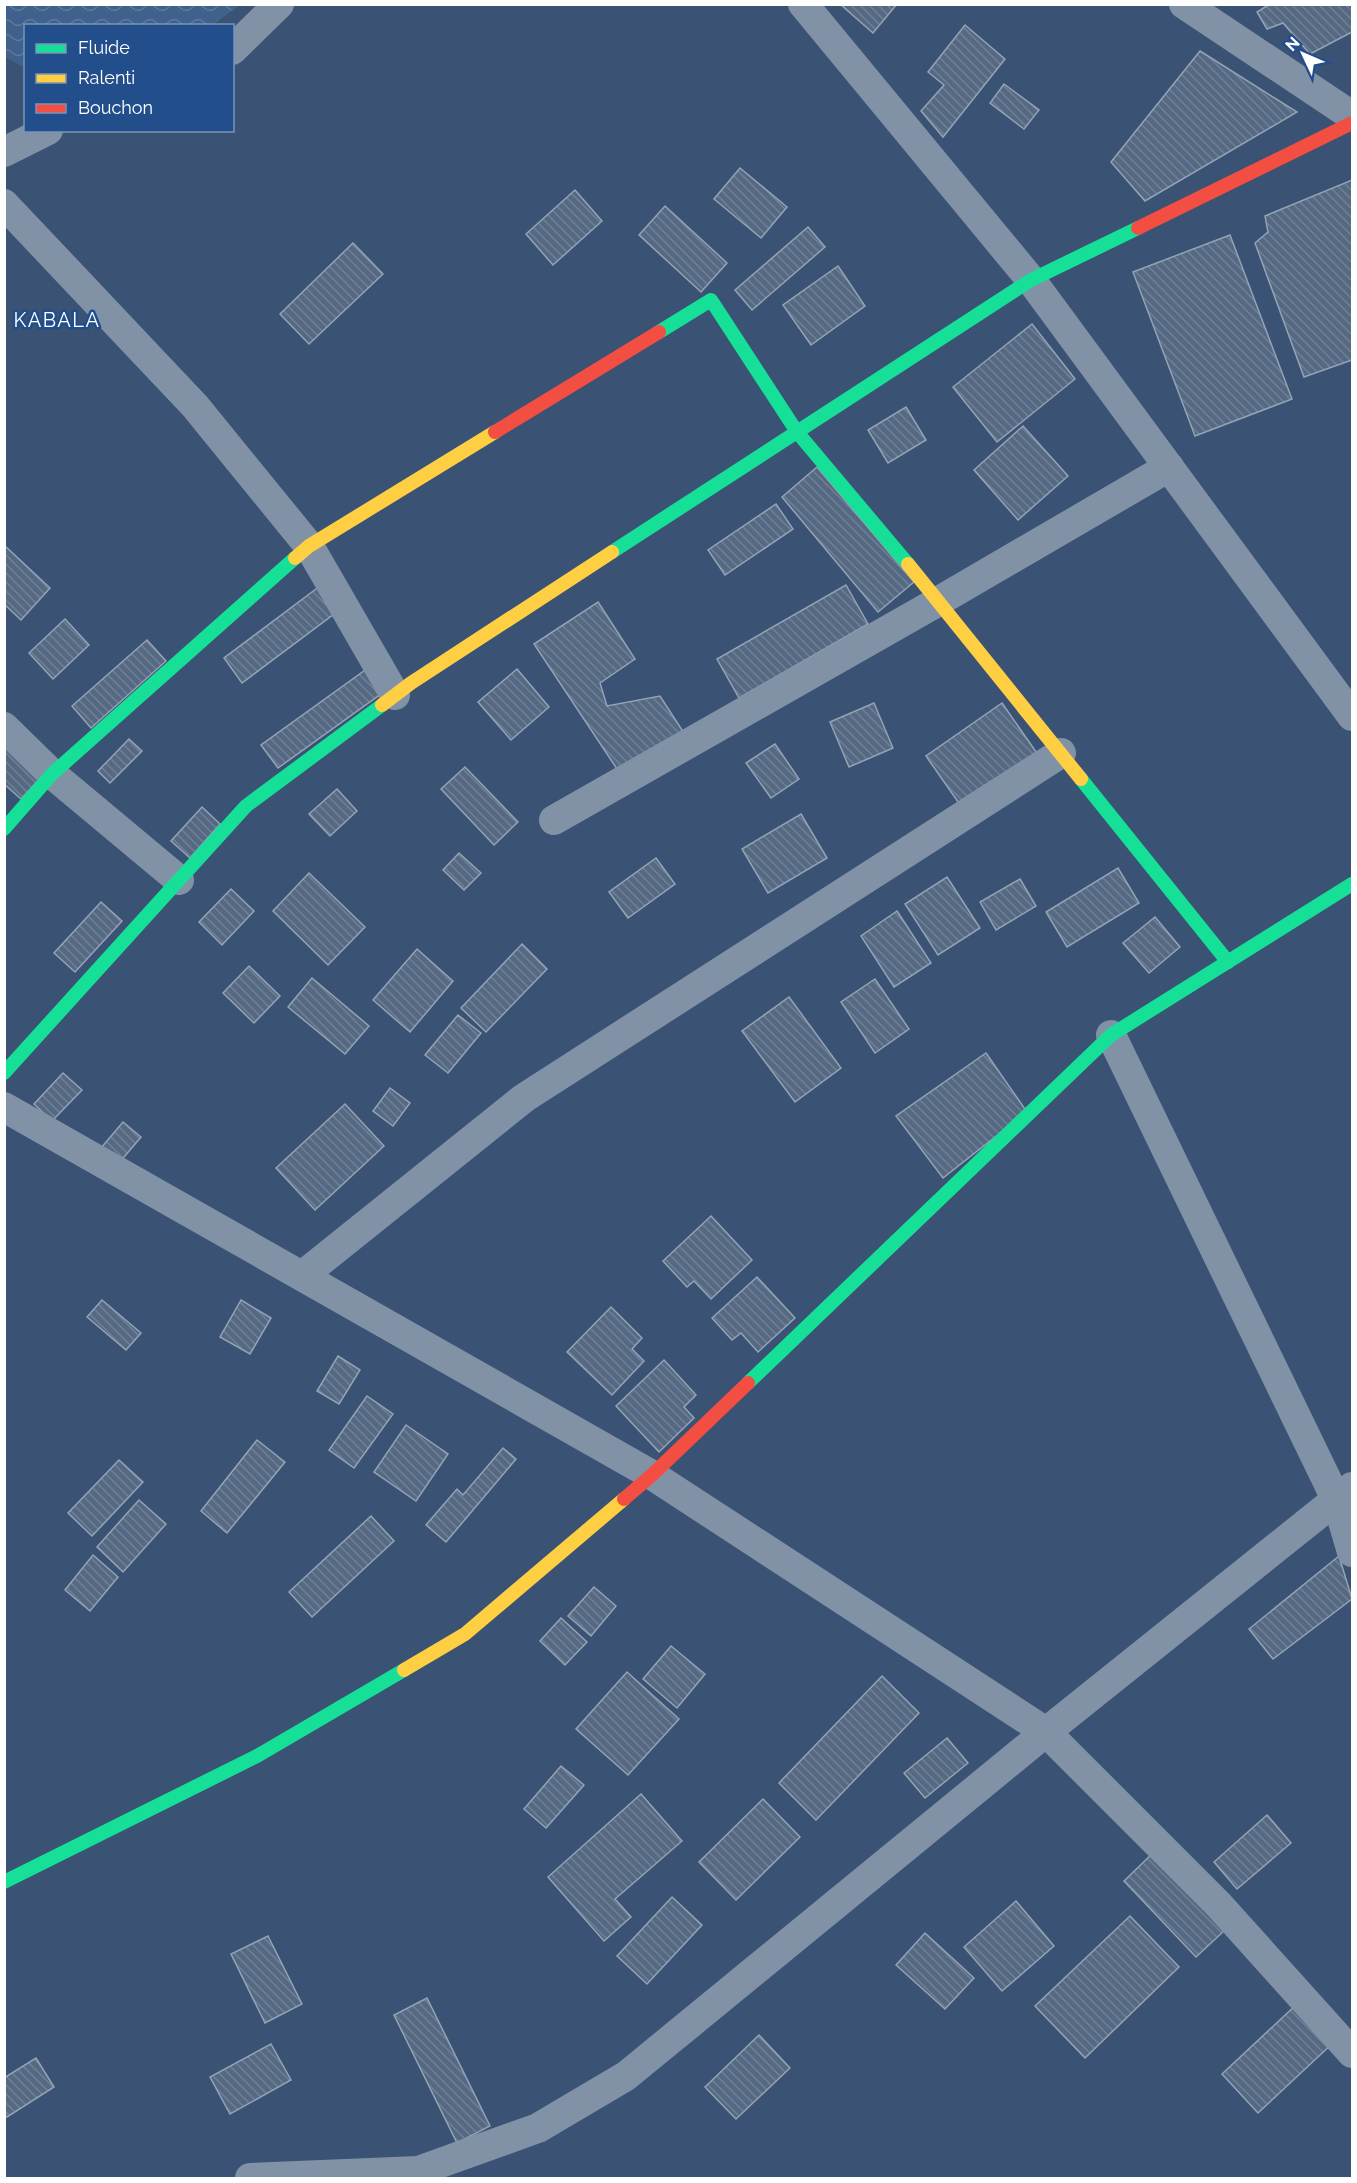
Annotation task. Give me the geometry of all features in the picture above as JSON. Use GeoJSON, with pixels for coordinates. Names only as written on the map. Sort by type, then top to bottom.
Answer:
{"type":"FeatureCollection","features":[{"type":"Feature","properties":{"kind":"street"},"geometry":{"type":"LineString","coordinates":[[234,48],[279,4]]}},
{"type":"Feature","properties":{"kind":"street"},"geometry":{"type":"LineString","coordinates":[[802,4],[1031,280],[1353,716]]}},
{"type":"Feature","properties":{"kind":"street"},"geometry":{"type":"LineString","coordinates":[[1184,4],[1353,116]]}},
{"type":"Feature","properties":{"kind":"street"},"geometry":{"type":"LineString","coordinates":[[4,1073],[246,806],[395,695],[1031,280],[1353,123]]}},
{"type":"Feature","properties":{"kind":"street"},"geometry":{"type":"LineString","coordinates":[[4,152],[44,132]]}},
{"type":"Feature","properties":{"kind":"street"},"geometry":{"type":"LineString","coordinates":[[4,204],[195,406],[309,546],[395,695]]}},
{"type":"Feature","properties":{"kind":"street"},"geometry":{"type":"LineString","coordinates":[[4,829],[52,774],[309,546],[711,300],[797,432],[939,601],[1228,962]]}},
{"type":"Feature","properties":{"kind":"street"},"geometry":{"type":"LineString","coordinates":[[554,820],[939,601],[1169,466]]}},
{"type":"Feature","properties":{"kind":"street"},"geometry":{"type":"LineString","coordinates":[[4,728],[52,774],[179,880]]}},
{"type":"Feature","properties":{"kind":"street"},"geometry":{"type":"LineString","coordinates":[[302,1276],[524,1098],[1061,753]]}},
{"type":"Feature","properties":{"kind":"street"},"geometry":{"type":"LineString","coordinates":[[4,1882],[257,1756],[465,1634],[652,1475],[1111,1035],[1353,884]]}},
{"type":"Feature","properties":{"kind":"street"},"geometry":{"type":"LineString","coordinates":[[1111,1035],[1345,1494],[1353,1552]]}},
{"type":"Feature","properties":{"kind":"street"},"geometry":{"type":"LineString","coordinates":[[4,1107],[652,1475],[1046,1732],[1218,1904],[1353,2053]]}},
{"type":"Feature","properties":{"kind":"street"},"geometry":{"type":"LineString","coordinates":[[250,2178],[418,2171],[538,2128],[626,2076],[1046,1732],[1345,1494]]}},
{"type":"Feature","properties":{"kind":"water"},"geometry":{"type":"Polygon","coordinates":[[[5,4],[240,5],[213,24],[24,24],[24,67],[5,57],[5,4]]]}},
{"type":"Feature","properties":{"kind":"building"},"geometry":{"type":"Polygon","coordinates":[[[840,4],[897,4],[873,33],[840,4]]]}},
{"type":"Feature","properties":{"kind":"building"},"geometry":{"type":"Polygon","coordinates":[[[1270,4],[1352,4],[1352,32],[1310,54],[1283,23],[1267,29],[1257,12],[1270,4]]]}},
{"type":"Feature","properties":{"kind":"building"},"geometry":{"type":"Polygon","coordinates":[[[965,25],[1005,59],[943,137],[921,111],[944,85],[928,72],[965,25]]]}},
{"type":"Feature","properties":{"kind":"building"},"geometry":{"type":"Polygon","coordinates":[[[1200,51],[1297,112],[1145,201],[1111,162],[1200,51]]]}},
{"type":"Feature","properties":{"kind":"building"},"geometry":{"type":"Polygon","coordinates":[[[1004,84],[1039,110],[1024,129],[990,103],[1004,84]]]}},
{"type":"Feature","properties":{"kind":"building"},"geometry":{"type":"Polygon","coordinates":[[[740,168],[787,207],[761,238],[714,199],[740,168]]]}},
{"type":"Feature","properties":{"kind":"building"},"geometry":{"type":"Polygon","coordinates":[[[1352,180],[1352,360],[1304,377],[1255,243],[1268,232],[1265,216],[1352,180]]]}},
{"type":"Feature","properties":{"kind":"building"},"geometry":{"type":"Polygon","coordinates":[[[575,190],[602,221],[553,265],[526,234],[575,190]]]}},
{"type":"Feature","properties":{"kind":"building"},"geometry":{"type":"Polygon","coordinates":[[[665,206],[727,263],[701,292],[639,235],[665,206]]]}},
{"type":"Feature","properties":{"kind":"building"},"geometry":{"type":"Polygon","coordinates":[[[808,227],[825,247],[752,310],[735,290],[808,227]]]}},
{"type":"Feature","properties":{"kind":"building"},"geometry":{"type":"Polygon","coordinates":[[[1230,235],[1292,399],[1195,436],[1133,272],[1230,235]]]}},
{"type":"Feature","properties":{"kind":"building"},"geometry":{"type":"Polygon","coordinates":[[[353,243],[383,274],[309,344],[280,314],[353,243]]]}},
{"type":"Feature","properties":{"kind":"building"},"geometry":{"type":"Polygon","coordinates":[[[838,266],[865,306],[811,345],[783,305],[838,266]]]}},
{"type":"Feature","properties":{"kind":"building"},"geometry":{"type":"Polygon","coordinates":[[[1032,324],[1075,379],[997,442],[953,387],[1032,324]]]}},
{"type":"Feature","properties":{"kind":"building"},"geometry":{"type":"Polygon","coordinates":[[[906,407],[926,440],[888,463],[868,430],[906,407]]]}},
{"type":"Feature","properties":{"kind":"building"},"geometry":{"type":"Polygon","coordinates":[[[1023,426],[1068,476],[1018,520],[974,470],[1023,426]]]}},
{"type":"Feature","properties":{"kind":"building"},"geometry":{"type":"Polygon","coordinates":[[[817,467],[914,582],[878,612],[782,497],[817,467]]]}},
{"type":"Feature","properties":{"kind":"building"},"geometry":{"type":"Polygon","coordinates":[[[776,504],[793,529],[725,575],[708,550],[776,504]]]}},
{"type":"Feature","properties":{"kind":"building"},"geometry":{"type":"Polygon","coordinates":[[[4,545],[50,588],[21,620],[4,604],[4,545]]]}},
{"type":"Feature","properties":{"kind":"building"},"geometry":{"type":"Polygon","coordinates":[[[846,585],[868,624],[739,698],[717,659],[846,585]]]}},
{"type":"Feature","properties":{"kind":"building"},"geometry":{"type":"Polygon","coordinates":[[[320,586],[338,611],[242,683],[224,658],[320,586]]]}},
{"type":"Feature","properties":{"kind":"building"},"geometry":{"type":"Polygon","coordinates":[[[598,602],[635,659],[600,683],[607,706],[660,696],[684,733],[621,775],[534,644],[598,602]]]}},
{"type":"Feature","properties":{"kind":"building"},"geometry":{"type":"Polygon","coordinates":[[[65,619],[89,645],[53,679],[29,653],[65,619]]]}},
{"type":"Feature","properties":{"kind":"building"},"geometry":{"type":"Polygon","coordinates":[[[147,640],[166,661],[91,728],[72,706],[147,640]]]}},
{"type":"Feature","properties":{"kind":"building"},"geometry":{"type":"Polygon","coordinates":[[[368,668],[385,691],[278,768],[261,745],[368,668]]]}},
{"type":"Feature","properties":{"kind":"building"},"geometry":{"type":"Polygon","coordinates":[[[517,669],[549,707],[511,740],[478,702],[517,669]]]}},
{"type":"Feature","properties":{"kind":"building"},"geometry":{"type":"Polygon","coordinates":[[[874,703],[893,748],[849,767],[830,722],[874,703]]]}},
{"type":"Feature","properties":{"kind":"building"},"geometry":{"type":"Polygon","coordinates":[[[1002,703],[1041,759],[965,812],[926,756],[1002,703]]]}},
{"type":"Feature","properties":{"kind":"building"},"geometry":{"type":"Polygon","coordinates":[[[4,739],[43,775],[21,799],[4,784],[4,739]]]}},
{"type":"Feature","properties":{"kind":"building"},"geometry":{"type":"Polygon","coordinates":[[[129,739],[142,751],[110,783],[98,771],[129,739]]]}},
{"type":"Feature","properties":{"kind":"building"},"geometry":{"type":"Polygon","coordinates":[[[775,744],[799,779],[771,798],[746,763],[775,744]]]}},
{"type":"Feature","properties":{"kind":"building"},"geometry":{"type":"Polygon","coordinates":[[[465,767],[518,822],[494,845],[441,789],[465,767]]]}},
{"type":"Feature","properties":{"kind":"building"},"geometry":{"type":"Polygon","coordinates":[[[337,789],[357,811],[330,836],[309,814],[337,789]]]}},
{"type":"Feature","properties":{"kind":"building"},"geometry":{"type":"Polygon","coordinates":[[[202,807],[220,824],[190,858],[171,841],[202,807]]]}},
{"type":"Feature","properties":{"kind":"building"},"geometry":{"type":"Polygon","coordinates":[[[801,814],[827,858],[768,893],[742,849],[801,814]]]}},
{"type":"Feature","properties":{"kind":"building"},"geometry":{"type":"Polygon","coordinates":[[[459,853],[481,873],[464,890],[443,870],[459,853]]]}},
{"type":"Feature","properties":{"kind":"building"},"geometry":{"type":"Polygon","coordinates":[[[656,858],[675,884],[628,918],[609,892],[656,858]]]}},
{"type":"Feature","properties":{"kind":"building"},"geometry":{"type":"Polygon","coordinates":[[[1118,868],[1139,903],[1067,947],[1046,912],[1118,868]]]}},
{"type":"Feature","properties":{"kind":"building"},"geometry":{"type":"Polygon","coordinates":[[[309,873],[365,927],[328,965],[273,911],[309,873]]]}},
{"type":"Feature","properties":{"kind":"building"},"geometry":{"type":"Polygon","coordinates":[[[947,877],[980,928],[938,955],[905,904],[947,877]]]}},
{"type":"Feature","properties":{"kind":"building"},"geometry":{"type":"Polygon","coordinates":[[[1020,879],[1036,906],[996,930],[980,902],[1020,879]]]}},
{"type":"Feature","properties":{"kind":"building"},"geometry":{"type":"Polygon","coordinates":[[[231,889],[254,911],[222,945],[199,922],[231,889]]]}},
{"type":"Feature","properties":{"kind":"building"},"geometry":{"type":"Polygon","coordinates":[[[101,902],[122,921],[75,972],[54,953],[101,902]]]}},
{"type":"Feature","properties":{"kind":"building"},"geometry":{"type":"Polygon","coordinates":[[[897,911],[931,963],[894,987],[861,936],[897,911]]]}},
{"type":"Feature","properties":{"kind":"building"},"geometry":{"type":"Polygon","coordinates":[[[1155,917],[1180,947],[1149,973],[1123,943],[1155,917]]]}},
{"type":"Feature","properties":{"kind":"building"},"geometry":{"type":"Polygon","coordinates":[[[522,944],[547,969],[486,1032],[461,1008],[522,944]]]}},
{"type":"Feature","properties":{"kind":"building"},"geometry":{"type":"Polygon","coordinates":[[[417,949],[453,981],[410,1032],[373,1000],[417,949]]]}},
{"type":"Feature","properties":{"kind":"building"},"geometry":{"type":"Polygon","coordinates":[[[249,966],[280,996],[254,1023],[223,993],[249,966]]]}},
{"type":"Feature","properties":{"kind":"building"},"geometry":{"type":"Polygon","coordinates":[[[312,978],[369,1026],[345,1054],[288,1007],[312,978]]]}},
{"type":"Feature","properties":{"kind":"building"},"geometry":{"type":"Polygon","coordinates":[[[875,979],[909,1029],[875,1053],[841,1002],[875,979]]]}},
{"type":"Feature","properties":{"kind":"building"},"geometry":{"type":"Polygon","coordinates":[[[789,997],[841,1068],[795,1102],[742,1031],[789,997]]]}},
{"type":"Feature","properties":{"kind":"building"},"geometry":{"type":"Polygon","coordinates":[[[458,1015],[481,1033],[448,1073],[425,1055],[458,1015]]]}},
{"type":"Feature","properties":{"kind":"building"},"geometry":{"type":"Polygon","coordinates":[[[986,1053],[1027,1112],[943,1178],[896,1116],[986,1053]]]}},
{"type":"Feature","properties":{"kind":"building"},"geometry":{"type":"Polygon","coordinates":[[[63,1073],[82,1090],[52,1121],[34,1104],[63,1073]]]}},
{"type":"Feature","properties":{"kind":"building"},"geometry":{"type":"Polygon","coordinates":[[[390,1088],[410,1103],[393,1126],[373,1111],[390,1088]]]}},
{"type":"Feature","properties":{"kind":"building"},"geometry":{"type":"Polygon","coordinates":[[[345,1104],[384,1146],[315,1210],[276,1168],[345,1104]]]}},
{"type":"Feature","properties":{"kind":"building"},"geometry":{"type":"Polygon","coordinates":[[[123,1122],[141,1137],[119,1163],[101,1148],[123,1122]]]}},
{"type":"Feature","properties":{"kind":"building"},"geometry":{"type":"Polygon","coordinates":[[[711,1216],[752,1260],[711,1299],[694,1281],[687,1287],[663,1261],[711,1216]]]}},
{"type":"Feature","properties":{"kind":"building"},"geometry":{"type":"Polygon","coordinates":[[[757,1277],[795,1318],[758,1352],[741,1333],[732,1340],[712,1318],[757,1277]]]}},
{"type":"Feature","properties":{"kind":"building"},"geometry":{"type":"Polygon","coordinates":[[[102,1300],[141,1333],[126,1350],[87,1317],[102,1300]]]}},
{"type":"Feature","properties":{"kind":"building"},"geometry":{"type":"Polygon","coordinates":[[[241,1300],[271,1318],[250,1354],[220,1337],[241,1300]]]}},
{"type":"Feature","properties":{"kind":"building"},"geometry":{"type":"Polygon","coordinates":[[[611,1307],[642,1338],[632,1349],[644,1361],[612,1395],[567,1352],[611,1307]]]}},
{"type":"Feature","properties":{"kind":"building"},"geometry":{"type":"Polygon","coordinates":[[[338,1356],[360,1370],[339,1404],[317,1391],[338,1356]]]}},
{"type":"Feature","properties":{"kind":"building"},"geometry":{"type":"Polygon","coordinates":[[[664,1360],[696,1395],[684,1407],[694,1418],[659,1452],[616,1406],[664,1360]]]}},
{"type":"Feature","properties":{"kind":"building"},"geometry":{"type":"Polygon","coordinates":[[[367,1396],[393,1414],[354,1468],[329,1450],[367,1396]]]}},
{"type":"Feature","properties":{"kind":"building"},"geometry":{"type":"Polygon","coordinates":[[[406,1425],[448,1454],[416,1501],[374,1472],[406,1425]]]}},
{"type":"Feature","properties":{"kind":"building"},"geometry":{"type":"Polygon","coordinates":[[[257,1440],[285,1462],[227,1533],[201,1511],[257,1440]]]}},
{"type":"Feature","properties":{"kind":"building"},"geometry":{"type":"Polygon","coordinates":[[[503,1448],[516,1459],[446,1542],[426,1525],[457,1489],[463,1495],[503,1448]]]}},
{"type":"Feature","properties":{"kind":"building"},"geometry":{"type":"Polygon","coordinates":[[[119,1460],[143,1482],[92,1536],[68,1513],[119,1460]]]}},
{"type":"Feature","properties":{"kind":"building"},"geometry":{"type":"Polygon","coordinates":[[[139,1500],[166,1524],[123,1572],[97,1547],[139,1500]]]}},
{"type":"Feature","properties":{"kind":"building"},"geometry":{"type":"Polygon","coordinates":[[[371,1516],[394,1541],[312,1617],[289,1592],[371,1516]]]}},
{"type":"Feature","properties":{"kind":"building"},"geometry":{"type":"Polygon","coordinates":[[[93,1555],[118,1577],[90,1611],[65,1590],[93,1555]]]}},
{"type":"Feature","properties":{"kind":"building"},"geometry":{"type":"Polygon","coordinates":[[[1339,1556],[1352,1599],[1273,1659],[1249,1629],[1339,1556]]]}},
{"type":"Feature","properties":{"kind":"building"},"geometry":{"type":"Polygon","coordinates":[[[594,1587],[616,1606],[591,1636],[568,1616],[594,1587]]]}},
{"type":"Feature","properties":{"kind":"building"},"geometry":{"type":"Polygon","coordinates":[[[561,1618],[587,1642],[565,1665],[540,1641],[561,1618]]]}},
{"type":"Feature","properties":{"kind":"building"},"geometry":{"type":"Polygon","coordinates":[[[671,1646],[705,1674],[677,1708],[643,1679],[671,1646]]]}},
{"type":"Feature","properties":{"kind":"building"},"geometry":{"type":"Polygon","coordinates":[[[627,1672],[679,1719],[628,1775],[576,1729],[627,1672]]]}},
{"type":"Feature","properties":{"kind":"building"},"geometry":{"type":"Polygon","coordinates":[[[882,1676],[919,1713],[816,1820],[779,1783],[882,1676]]]}},
{"type":"Feature","properties":{"kind":"building"},"geometry":{"type":"Polygon","coordinates":[[[947,1738],[968,1763],[925,1798],[904,1773],[947,1738]]]}},
{"type":"Feature","properties":{"kind":"building"},"geometry":{"type":"Polygon","coordinates":[[[561,1766],[584,1785],[546,1828],[524,1809],[561,1766]]]}},
{"type":"Feature","properties":{"kind":"building"},"geometry":{"type":"Polygon","coordinates":[[[641,1794],[682,1841],[615,1899],[631,1917],[604,1941],[548,1877],[641,1794]]]}},
{"type":"Feature","properties":{"kind":"building"},"geometry":{"type":"Polygon","coordinates":[[[763,1799],[800,1837],[736,1900],[699,1862],[763,1799]]]}},
{"type":"Feature","properties":{"kind":"building"},"geometry":{"type":"Polygon","coordinates":[[[1267,1815],[1291,1843],[1237,1889],[1214,1862],[1267,1815]]]}},
{"type":"Feature","properties":{"kind":"building"},"geometry":{"type":"Polygon","coordinates":[[[1154,1852],[1226,1929],[1196,1957],[1124,1881],[1154,1852]]]}},
{"type":"Feature","properties":{"kind":"building"},"geometry":{"type":"Polygon","coordinates":[[[672,1897],[702,1925],[647,1984],[617,1956],[672,1897]]]}},
{"type":"Feature","properties":{"kind":"building"},"geometry":{"type":"Polygon","coordinates":[[[1016,1901],[1054,1946],[1002,1991],[964,1947],[1016,1901]]]}},
{"type":"Feature","properties":{"kind":"building"},"geometry":{"type":"Polygon","coordinates":[[[1130,1916],[1179,1967],[1085,2058],[1035,2006],[1130,1916]]]}},
{"type":"Feature","properties":{"kind":"building"},"geometry":{"type":"Polygon","coordinates":[[[925,1933],[974,1978],[945,2009],[896,1965],[925,1933]]]}},
{"type":"Feature","properties":{"kind":"building"},"geometry":{"type":"Polygon","coordinates":[[[268,1936],[302,2004],[265,2023],[231,1954],[268,1936]]]}},
{"type":"Feature","properties":{"kind":"building"},"geometry":{"type":"Polygon","coordinates":[[[427,1998],[490,2126],[457,2143],[394,2015],[427,1998]]]}},
{"type":"Feature","properties":{"kind":"building"},"geometry":{"type":"Polygon","coordinates":[[[1298,2003],[1334,2042],[1258,2113],[1222,2074],[1298,2003]]]}},
{"type":"Feature","properties":{"kind":"building"},"geometry":{"type":"Polygon","coordinates":[[[759,2035],[790,2068],[736,2119],[705,2087],[759,2035]]]}},
{"type":"Feature","properties":{"kind":"building"},"geometry":{"type":"Polygon","coordinates":[[[271,2044],[291,2080],[230,2114],[210,2077],[271,2044]]]}},
{"type":"Feature","properties":{"kind":"building"},"geometry":{"type":"Polygon","coordinates":[[[36,2058],[54,2087],[7,2117],[4,2114],[4,2078],[36,2058]]]}},
{"type":"Feature","properties":{"kind":"traffic: fast"},"geometry":{"type":"LineString","coordinates":[[612,552],[1031,280],[1138,228]]}},
{"type":"Feature","properties":{"kind":"traffic: fast"},"geometry":{"type":"LineString","coordinates":[[659,332],[711,300],[797,432],[908,564]]}},
{"type":"Feature","properties":{"kind":"traffic: fast"},"geometry":{"type":"LineString","coordinates":[[4,829],[52,774],[295,558]]}},
{"type":"Feature","properties":{"kind":"traffic: fast"},"geometry":{"type":"LineString","coordinates":[[4,1073],[246,806],[382,705]]}},
{"type":"Feature","properties":{"kind":"traffic: fast"},"geometry":{"type":"LineString","coordinates":[[1081,779],[1228,962]]}},
{"type":"Feature","properties":{"kind":"traffic: fast"},"geometry":{"type":"LineString","coordinates":[[748,1383],[1111,1035],[1352,884]]}},
{"type":"Feature","properties":{"kind":"traffic: fast"},"geometry":{"type":"LineString","coordinates":[[4,1882],[257,1756],[404,1670]]}},
{"type":"Feature","properties":{"kind":"traffic: slow"},"geometry":{"type":"LineString","coordinates":[[295,558],[309,546],[495,432]]}},
{"type":"Feature","properties":{"kind":"traffic: slow"},"geometry":{"type":"LineString","coordinates":[[382,705],[411,683],[612,552]]}},
{"type":"Feature","properties":{"kind":"traffic: slow"},"geometry":{"type":"LineString","coordinates":[[908,564],[1081,779]]}},
{"type":"Feature","properties":{"kind":"traffic: slow"},"geometry":{"type":"LineString","coordinates":[[404,1670],[465,1634],[624,1499]]}},
{"type":"Feature","properties":{"kind":"traffic: jam"},"geometry":{"type":"LineString","coordinates":[[1138,228],[1352,123]]}},
{"type":"Feature","properties":{"kind":"traffic: jam"},"geometry":{"type":"LineString","coordinates":[[495,432],[659,332]]}},
{"type":"Feature","properties":{"kind":"traffic: jam"},"geometry":{"type":"LineString","coordinates":[[624,1499],[748,1383]]}},
{"type":"Feature","properties":{"kind":"district","name":"KABALA"},"geometry":{"type":"Point","coordinates":[57,320]}}]}
